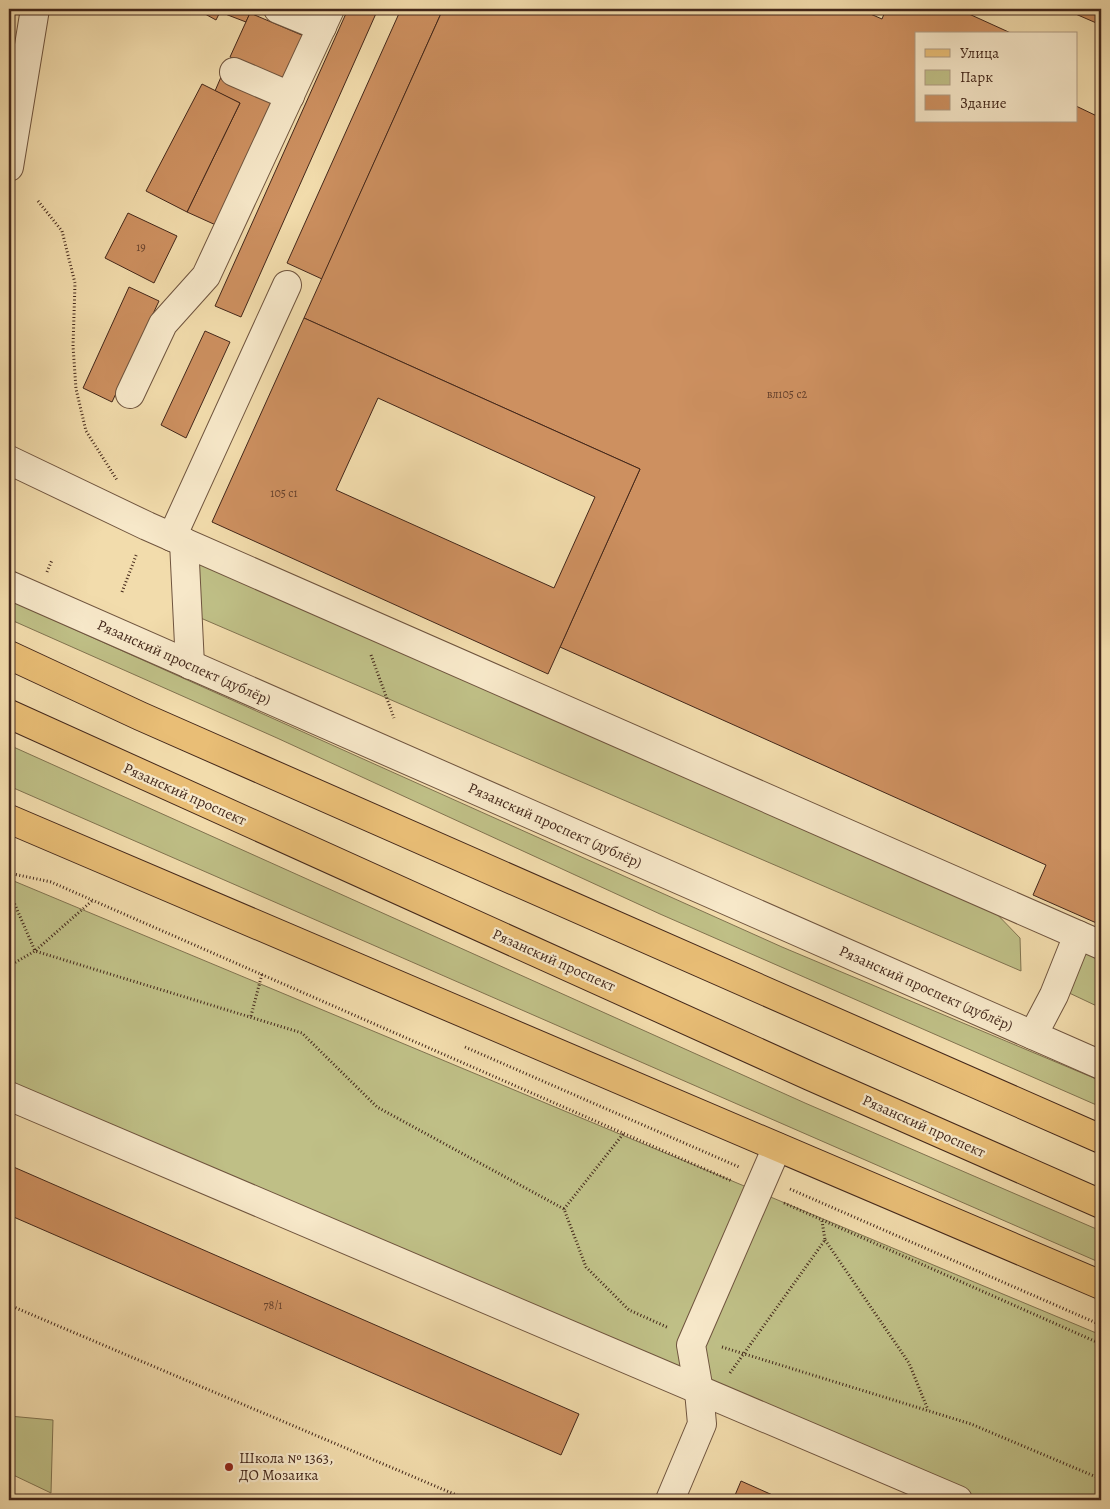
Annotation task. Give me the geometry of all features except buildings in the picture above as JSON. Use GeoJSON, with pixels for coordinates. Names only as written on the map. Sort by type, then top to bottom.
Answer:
{"type":"FeatureCollection","features":[{"type":"Feature","properties":{"kind":"main road"},"geometry":{"type":"LineString","coordinates":[[9,654],[149,720],[1101,1139]]}},
{"type":"Feature","properties":{"kind":"main road","name":"Рязанский проспект"},"geometry":{"type":"LineString","coordinates":[[9,714],[810,1076],[1101,1204]]}},
{"type":"Feature","properties":{"kind":"main road"},"geometry":{"type":"LineString","coordinates":[[9,819],[1101,1285]]}},
{"type":"Feature","properties":{"kind":"street"},"geometry":{"type":"LineString","coordinates":[[9,167],[35,9]]}},
{"type":"Feature","properties":{"kind":"street"},"geometry":{"type":"LineString","coordinates":[[130,394],[163,324],[206,276],[326,18],[278,9]]}},
{"type":"Feature","properties":{"kind":"street"},"geometry":{"type":"LineString","coordinates":[[234,72],[290,96]]}},
{"type":"Feature","properties":{"kind":"street"},"geometry":{"type":"LineString","coordinates":[[190,665],[178,539],[287,285]]}},
{"type":"Feature","properties":{"kind":"street"},"geometry":{"type":"LineString","coordinates":[[9,460],[147,526],[1090,940],[1054,995],[1032,1034]]}},
{"type":"Feature","properties":{"kind":"street","name":"Рязанский проспект (дублёр)"},"geometry":{"type":"LineString","coordinates":[[9,585],[1101,1065]]}},
{"type":"Feature","properties":{"kind":"street"},"geometry":{"type":"LineString","coordinates":[[9,1096],[958,1500]]}},
{"type":"Feature","properties":{"kind":"street"},"geometry":{"type":"LineString","coordinates":[[670,1500],[702,1424],[707,1394],[691,1345],[777,1147]]}},
{"type":"Feature","properties":{"kind":"path"},"geometry":{"type":"LineString","coordinates":[[38,201],[62,231],[75,283],[73,346],[76,389],[86,431],[122,486]]}},
{"type":"Feature","properties":{"kind":"path"},"geometry":{"type":"LineString","coordinates":[[122,592],[147,526]]}},
{"type":"Feature","properties":{"kind":"path"},"geometry":{"type":"LineString","coordinates":[[357,617],[394,718]]}},
{"type":"Feature","properties":{"kind":"path"},"geometry":{"type":"LineString","coordinates":[[9,874],[51,882],[624,1133],[760,1184],[1101,1325]]}},
{"type":"Feature","properties":{"kind":"path"},"geometry":{"type":"LineString","coordinates":[[9,891],[35,952]]}},
{"type":"Feature","properties":{"kind":"path"},"geometry":{"type":"LineString","coordinates":[[9,966],[35,952],[92,900]]}},
{"type":"Feature","properties":{"kind":"path"},"geometry":{"type":"LineString","coordinates":[[35,952],[302,1033],[377,1107],[564,1209],[586,1268],[628,1310],[694,1339],[971,1424],[1101,1479]]}},
{"type":"Feature","properties":{"kind":"path"},"geometry":{"type":"LineString","coordinates":[[251,1016],[262,974]]}},
{"type":"Feature","properties":{"kind":"path"},"geometry":{"type":"LineString","coordinates":[[463,1046],[760,1184],[822,1221],[1101,1344]]}},
{"type":"Feature","properties":{"kind":"path"},"geometry":{"type":"LineString","coordinates":[[564,1209],[624,1133]]}},
{"type":"Feature","properties":{"kind":"path"},"geometry":{"type":"LineString","coordinates":[[822,1221],[825,1240],[909,1363],[928,1410]]}},
{"type":"Feature","properties":{"kind":"path"},"geometry":{"type":"LineString","coordinates":[[707,1394],[742,1353],[825,1240]]}},
{"type":"Feature","properties":{"kind":"path"},"geometry":{"type":"LineString","coordinates":[[9,1304],[468,1500]]}},
{"type":"Feature","properties":{"kind":"green space"},"geometry":{"type":"Polygon","coordinates":[[[194,555],[990,907],[1020,938],[1021,971],[196,616],[194,555]]]}},
{"type":"Feature","properties":{"kind":"green space"},"geometry":{"type":"Polygon","coordinates":[[[9,600],[782,947],[1101,1081],[1101,1107],[660,914],[277,738],[9,619],[9,600]]]}},
{"type":"Feature","properties":{"kind":"green space"},"geometry":{"type":"Polygon","coordinates":[[[9,745],[805,1103],[1101,1231],[1101,1263],[9,786],[9,745]]]}},
{"type":"Feature","properties":{"kind":"green space"},"geometry":{"type":"Polygon","coordinates":[[[9,879],[1101,1335],[1101,1500],[975,1500],[9,1091],[9,879]]]}},
{"type":"Feature","properties":{"kind":"green space"},"geometry":{"type":"Polygon","coordinates":[[[1080,945],[1101,954],[1101,1008],[1065,991],[1080,945]]]}},
{"type":"Feature","properties":{"kind":"green space"},"geometry":{"type":"Polygon","coordinates":[[[9,1416],[53,1420],[51,1493],[9,1473],[9,1416]]]}},
{"type":"Feature","properties":{"kind":"place","name":"Школа № 1363, ДО Мозаика"},"geometry":{"type":"Point","coordinates":[229,1467]}}]}
